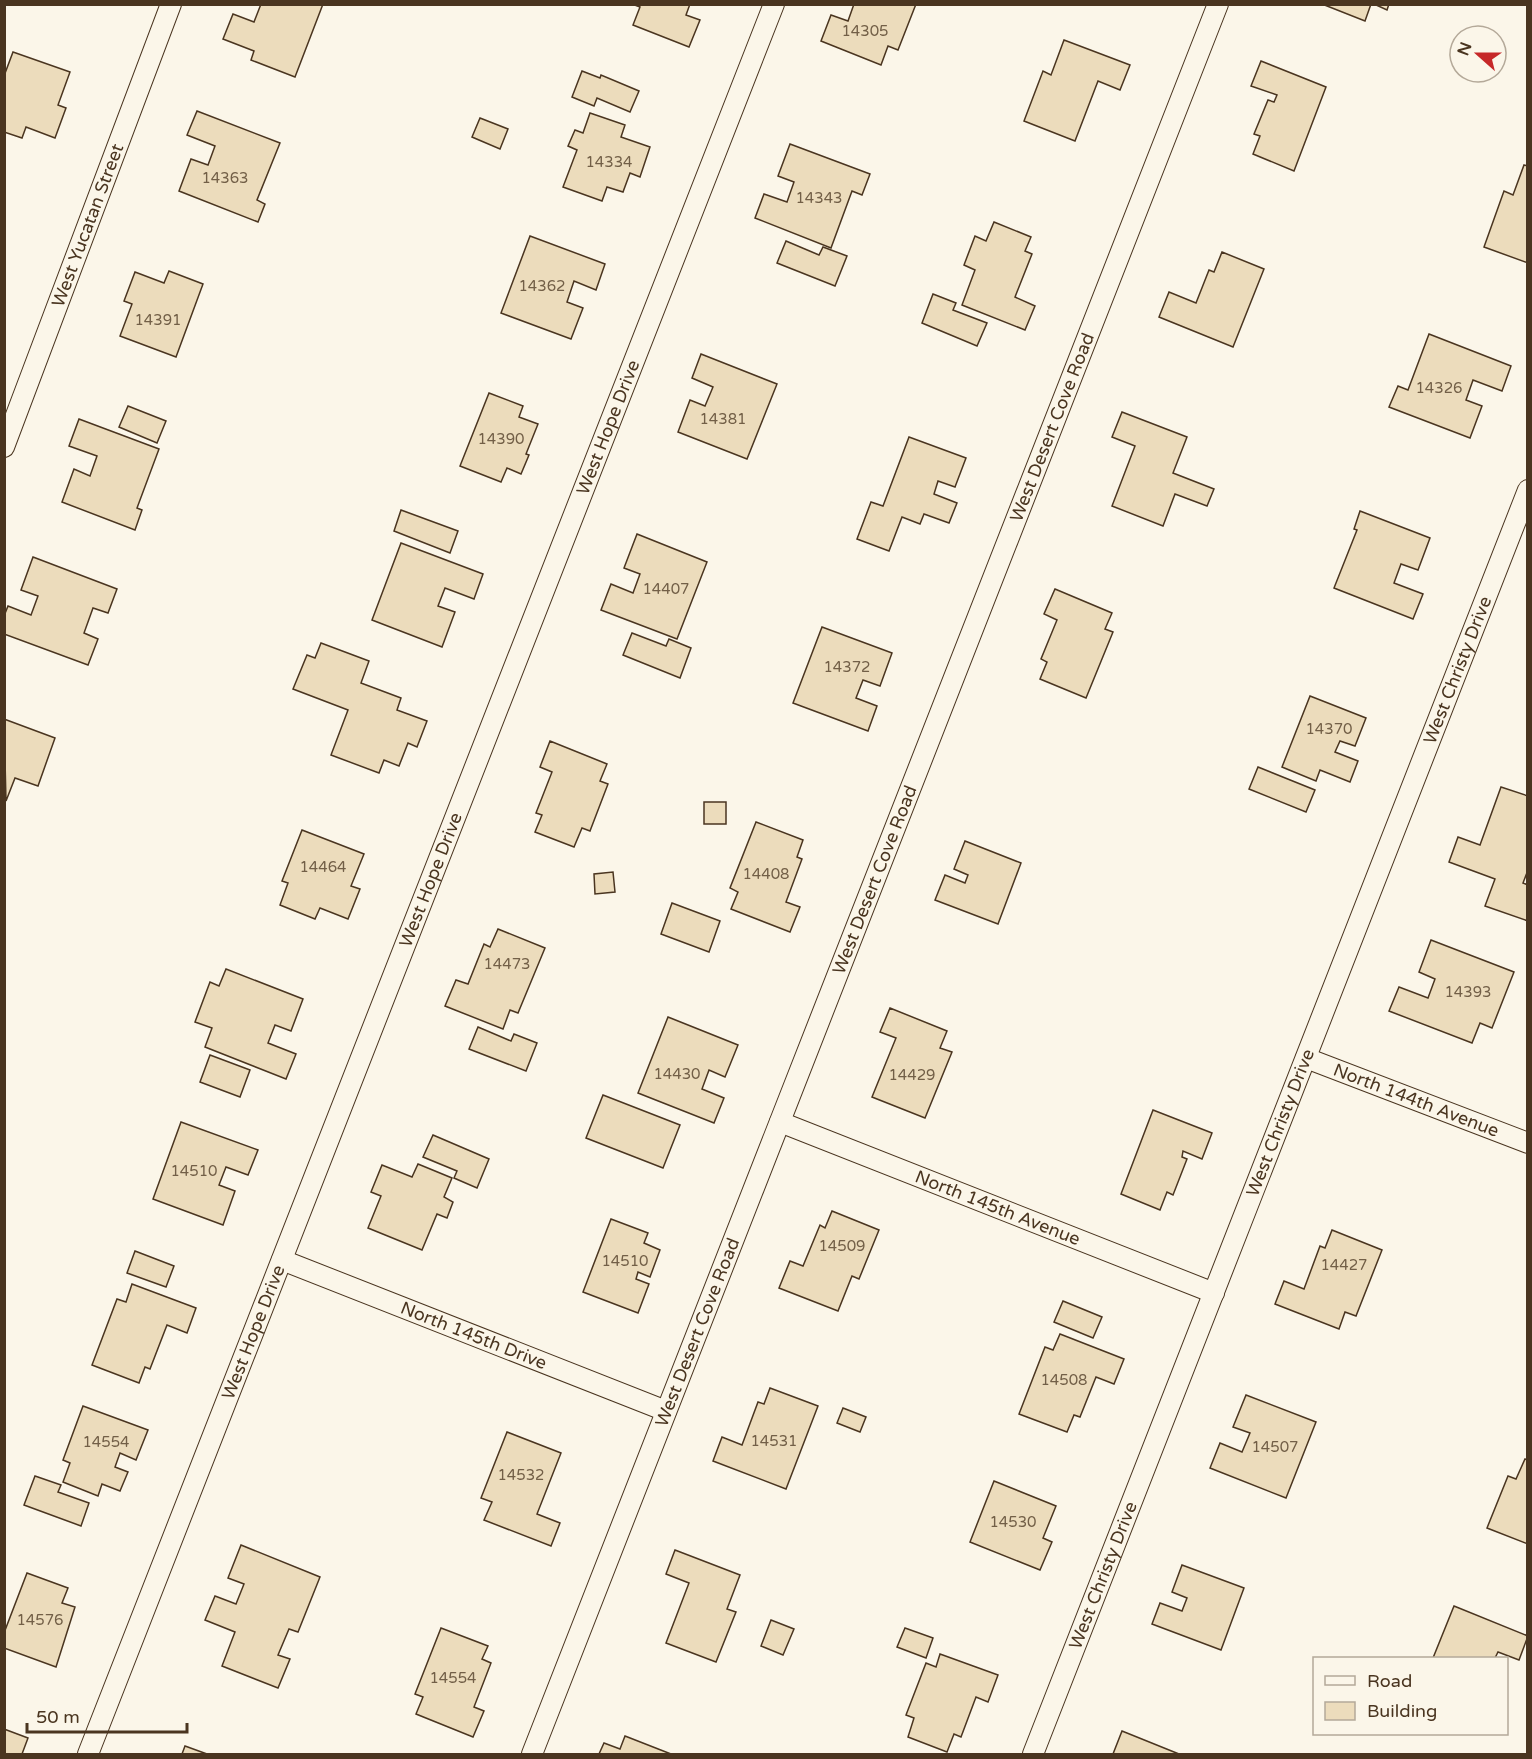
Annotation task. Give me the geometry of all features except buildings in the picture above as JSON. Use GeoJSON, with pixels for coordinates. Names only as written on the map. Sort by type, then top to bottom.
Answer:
{"type":"FeatureCollection","features":[{"type":"Feature","properties":{"kind":"street","name":"West Yucatan Street"},"geometry":{"type":"LineString","coordinates":[[4,447],[171,4]]}},
{"type":"Feature","properties":{"kind":"street","name":"West Hope Drive"},"geometry":{"type":"LineString","coordinates":[[88,1755],[774,4]]}},
{"type":"Feature","properties":{"kind":"street","name":"West Desert Cove Road"},"geometry":{"type":"LineString","coordinates":[[532,1755],[1218,4]]}},
{"type":"Feature","properties":{"kind":"street","name":"West Christy Drive"},"geometry":{"type":"LineString","coordinates":[[1033,1755],[1527,490]]}},
{"type":"Feature","properties":{"kind":"street","name":"North 144th Avenue"},"geometry":{"type":"LineString","coordinates":[[1306,1058],[1527,1143]]}},
{"type":"Feature","properties":{"kind":"street","name":"North 145th Avenue"},"geometry":{"type":"LineString","coordinates":[[780,1122],[1214,1293]]}},
{"type":"Feature","properties":{"kind":"street","name":"North 145th Drive"},"geometry":{"type":"LineString","coordinates":[[282,1260],[666,1411]]}}]}
